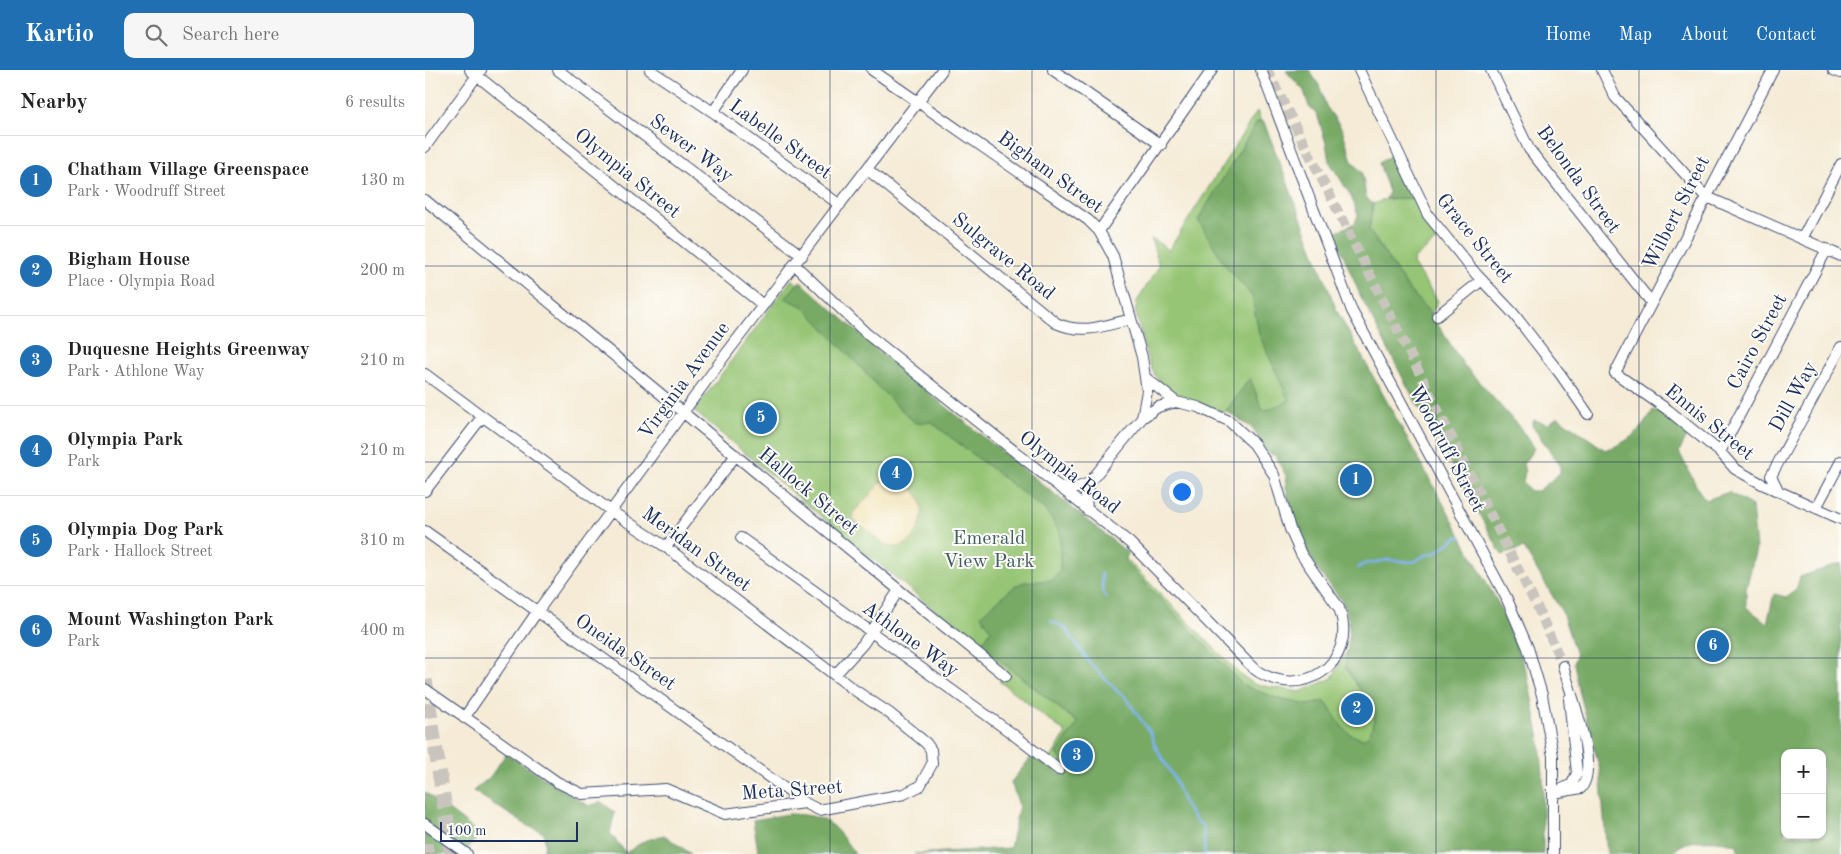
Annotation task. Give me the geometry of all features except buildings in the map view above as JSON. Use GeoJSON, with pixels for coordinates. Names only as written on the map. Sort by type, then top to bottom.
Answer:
{"type":"FeatureCollection","features":[{"type":"Feature","properties":{"kind":"street","name":"Sewer Way"},"geometry":{"type":"LineString","coordinates":[[558,70],[802,256]]}},
{"type":"Feature","properties":{"kind":"street","name":"Labelle Street"},"geometry":{"type":"LineString","coordinates":[[650,70],[713,112],[840,205]]}},
{"type":"Feature","properties":{"kind":"street"},"geometry":{"type":"LineString","coordinates":[[713,112],[742,70]]}},
{"type":"Feature","properties":{"kind":"street","name":"Bigham Street"},"geometry":{"type":"LineString","coordinates":[[872,70],[1082,215],[1099,231],[1113,256],[1147,379],[1146,398],[1142,418],[1089,483]]}},
{"type":"Feature","properties":{"kind":"street","name":"Virginia Avenue"},"geometry":{"type":"LineString","coordinates":[[464,718],[537,612],[684,412],[942,70]]}},
{"type":"Feature","properties":{"kind":"street"},"geometry":{"type":"LineString","coordinates":[[1053,70],[1161,145]]}},
{"type":"Feature","properties":{"kind":"street"},"geometry":{"type":"LineString","coordinates":[[1099,231],[1212,70]]}},
{"type":"Feature","properties":{"kind":"street","name":"Woodruff Street"},"geometry":{"type":"LineString","coordinates":[[1261,70],[1352,311],[1506,597],[1528,648],[1547,716],[1553,756],[1553,854]]}},
{"type":"Feature","properties":{"kind":"street","name":"Grace Street"},"geometry":{"type":"LineString","coordinates":[[1359,70],[1428,216],[1482,280],[1513,313],[1561,375],[1588,414]]}},
{"type":"Feature","properties":{"kind":"street","name":"Belonda Street"},"geometry":{"type":"LineString","coordinates":[[1491,70],[1529,149],[1651,302]]}},
{"type":"Feature","properties":{"kind":"street"},"geometry":{"type":"LineString","coordinates":[[1602,70],[1615,97],[1705,196],[1841,256]]}},
{"type":"Feature","properties":{"kind":"street","name":"Wilbert Street"},"geometry":{"type":"LineString","coordinates":[[1615,373],[1705,196],[1773,70]]}},
{"type":"Feature","properties":{"kind":"street"},"geometry":{"type":"LineString","coordinates":[[1833,70],[1841,74]]}},
{"type":"Feature","properties":{"kind":"street"},"geometry":{"type":"LineString","coordinates":[[425,147],[476,72]]}},
{"type":"Feature","properties":{"kind":"street","name":"Olympia Street"},"geometry":{"type":"LineString","coordinates":[[476,72],[763,305]]}},
{"type":"Feature","properties":{"kind":"street"},"geometry":{"type":"LineString","coordinates":[[1803,238],[1841,164]]}},
{"type":"Feature","properties":{"kind":"street","name":"Sulgrave Road"},"geometry":{"type":"LineString","coordinates":[[868,170],[1056,322],[1072,329],[1087,330],[1131,319]]}},
{"type":"Feature","properties":{"kind":"street","name":"Hallock Street"},"geometry":{"type":"LineString","coordinates":[[425,200],[899,590],[1007,676]]}},
{"type":"Feature","properties":{"kind":"street","name":"Cairo Street"},"geometry":{"type":"LineString","coordinates":[[1720,452],[1827,249]]}},
{"type":"Feature","properties":{"kind":"street","name":"Olympia Road"},"geometry":{"type":"LineString","coordinates":[[795,265],[872,338],[1130,544],[1242,658],[1260,673],[1270,678],[1293,683],[1316,677],[1332,663],[1340,646],[1343,633],[1342,616],[1339,608],[1301,554],[1270,467],[1254,444],[1229,421],[1197,406],[1177,402]]}},
{"type":"Feature","properties":{"kind":"street"},"geometry":{"type":"LineString","coordinates":[[1437,316],[1482,280]]}},
{"type":"Feature","properties":{"kind":"street","name":"Dill Way"},"geometry":{"type":"LineString","coordinates":[[1778,490],[1771,476],[1841,348]]}},
{"type":"Feature","properties":{"kind":"street","name":"Ennis Street"},"geometry":{"type":"LineString","coordinates":[[1615,373],[1668,410],[1720,452],[1735,469],[1841,519]]}},
{"type":"Feature","properties":{"kind":"street","name":"Meridan Street"},"geometry":{"type":"LineString","coordinates":[[425,374],[611,511],[666,547],[835,675],[889,712],[926,743],[931,750],[932,764]]}},
{"type":"Feature","properties":{"kind":"street"},"geometry":{"type":"LineString","coordinates":[[1147,379],[1177,402]]}},
{"type":"Feature","properties":{"kind":"street"},"geometry":{"type":"LineString","coordinates":[[1142,418],[1158,407],[1177,402]]}},
{"type":"Feature","properties":{"kind":"street"},"geometry":{"type":"LineString","coordinates":[[425,491],[482,417]]}},
{"type":"Feature","properties":{"kind":"street"},"geometry":{"type":"LineString","coordinates":[[666,547],[736,455]]}},
{"type":"Feature","properties":{"kind":"street"},"geometry":{"type":"LineString","coordinates":[[1817,508],[1841,461]]}},
{"type":"Feature","properties":{"kind":"street"},"geometry":{"type":"LineString","coordinates":[[1060,488],[1076,488],[1089,483]]}},
{"type":"Feature","properties":{"kind":"street"},"geometry":{"type":"LineString","coordinates":[[1087,510],[1086,495],[1089,483]]}},
{"type":"Feature","properties":{"kind":"street","name":"Oneida Street"},"geometry":{"type":"LineString","coordinates":[[425,531],[805,803]]}},
{"type":"Feature","properties":{"kind":"street","name":"Athlone Way"},"geometry":{"type":"LineString","coordinates":[[741,538],[870,633],[1010,732],[1059,770]]}},
{"type":"Feature","properties":{"kind":"street"},"geometry":{"type":"LineString","coordinates":[[835,675],[870,633],[899,590]]}},
{"type":"Feature","properties":{"kind":"street"},"geometry":{"type":"LineString","coordinates":[[1554,793],[1581,788],[1588,774],[1579,722],[1563,666]]}},
{"type":"Feature","properties":{"kind":"street","name":"Meta Street"},"geometry":{"type":"LineString","coordinates":[[425,689],[557,782],[582,794],[666,790],[725,814],[805,803],[819,810],[904,794],[920,786],[932,764]]}},
{"type":"Feature","properties":{"kind":"street"},"geometry":{"type":"LineString","coordinates":[[425,824],[467,854]]}},
{"type":"Feature","properties":{"kind":"green space"},"geometry":{"type":"Polygon","coordinates":[[[1309,70],[1319,85],[1326,106],[1342,129],[1352,161],[1362,172],[1366,197],[1373,204],[1369,230],[1409,290],[1431,314],[1463,364],[1521,429],[1534,449],[1523,464],[1525,472],[1523,482],[1530,491],[1538,491],[1560,473],[1560,465],[1532,426],[1534,420],[1548,424],[1558,417],[1605,450],[1621,444],[1639,430],[1653,410],[1666,414],[1689,433],[1679,452],[1699,491],[1706,500],[1729,492],[1752,506],[1756,549],[1746,589],[1746,607],[1767,623],[1774,594],[1786,597],[1796,590],[1800,577],[1841,563],[1841,854],[1739,854],[1737,845],[1709,841],[1686,843],[1671,854],[1607,854],[1600,770],[1579,690],[1574,663],[1576,655],[1562,612],[1524,548],[1502,555],[1407,386],[1360,295],[1337,240],[1336,232],[1355,223],[1358,215],[1351,196],[1329,161],[1326,143],[1317,114],[1309,107],[1304,91],[1286,71],[1309,70]]]}},
{"type":"Feature","properties":{"kind":"green space","name":"Emerald View Park"},"geometry":{"type":"Polygon","coordinates":[[[1257,111],[1333,311],[1538,770],[1026,800],[1066,733],[999,681],[1007,670],[694,411],[792,279],[931,404],[1104,537],[1240,674],[1254,684],[1300,692],[1332,678],[1349,647],[1356,624],[1278,454],[1245,414],[1229,407],[1224,413],[1177,396],[1158,380],[1147,358],[1135,309],[1137,307],[1136,303],[1159,266],[1151,238],[1169,250],[1257,111]]]}},
{"type":"Feature","properties":{"kind":"green space"},"geometry":{"type":"Polygon","coordinates":[[[1257,122],[1264,122],[1337,311],[1498,603],[1527,674],[1539,734],[1543,774],[1543,854],[914,854],[1010,848],[1019,805],[1011,782],[1033,755],[1060,776],[1067,771],[1057,753],[1078,723],[981,645],[991,630],[981,615],[1015,586],[1024,582],[1053,580],[1060,571],[1060,532],[1045,510],[931,422],[915,423],[887,396],[804,307],[785,298],[800,281],[904,373],[1128,553],[1125,562],[1243,685],[1279,699],[1307,705],[1324,701],[1340,724],[1349,733],[1364,739],[1370,733],[1376,714],[1345,667],[1349,634],[1345,607],[1315,566],[1306,548],[1287,493],[1286,476],[1276,456],[1268,453],[1252,428],[1226,411],[1250,378],[1263,411],[1289,401],[1259,334],[1252,296],[1225,265],[1198,220],[1257,122]]]}},
{"type":"Feature","properties":{"kind":"green space"},"geometry":{"type":"Polygon","coordinates":[[[1391,155],[1412,198],[1386,199],[1389,192],[1379,163],[1391,155]]]}},
{"type":"Feature","properties":{"kind":"green space"},"geometry":{"type":"Polygon","coordinates":[[[1412,198],[1439,238],[1414,259],[1413,264],[1438,301],[1431,314],[1409,290],[1369,230],[1373,204],[1386,199],[1412,198]]]}},
{"type":"Feature","properties":{"kind":"green space"},"geometry":{"type":"Polygon","coordinates":[[[506,754],[589,806],[601,802],[615,812],[610,833],[626,853],[644,841],[664,835],[691,854],[541,854],[545,846],[544,833],[528,826],[473,791],[490,777],[506,754]]]}},
{"type":"Feature","properties":{"kind":"green space"},"geometry":{"type":"Polygon","coordinates":[[[425,792],[480,834],[463,854],[425,854],[425,792]]]}},
{"type":"Feature","properties":{"kind":"green space"},"geometry":{"type":"Polygon","coordinates":[[[789,814],[813,816],[829,823],[855,854],[755,854],[758,851],[753,820],[789,814]]]}},
{"type":"Feature","properties":{"kind":"sand"},"geometry":{"type":"Polygon","coordinates":[[[894,477],[915,491],[922,506],[922,515],[917,531],[906,544],[899,547],[887,546],[853,520],[853,513],[884,479],[894,477]]]}},
{"type":"Feature","properties":{"kind":"waterway"},"geometry":{"type":"LineString","coordinates":[[1358,568],[1364,564],[1388,560],[1414,562],[1425,555],[1435,553],[1457,537],[1462,537]]}},
{"type":"Feature","properties":{"kind":"waterway"},"geometry":{"type":"LineString","coordinates":[[1101,574],[1103,592],[1106,597]]}},
{"type":"Feature","properties":{"kind":"waterway"},"geometry":{"type":"LineString","coordinates":[[1051,621],[1065,628],[1089,662],[1125,697],[1151,734],[1155,746],[1174,778],[1184,804],[1196,821],[1203,826],[1205,854]]}},
{"type":"Feature","properties":{"kind":"tunnel"},"geometry":{"type":"LineString","coordinates":[[1267,70],[1540,613],[1563,666]]}},
{"type":"Feature","properties":{"kind":"tunnel"},"geometry":{"type":"LineString","coordinates":[[425,680],[452,854]]}},
{"type":"Feature","properties":{"kind":"tunnel"},"geometry":{"type":"LineString","coordinates":[[425,844],[427,854]]}},
{"type":"Feature","properties":{"kind":"place","name":"Olympia Dog Park"},"geometry":{"type":"Point","coordinates":[761,418]}},
{"type":"Feature","properties":{"kind":"place","name":"Olympia Park"},"geometry":{"type":"Point","coordinates":[896,474]}},
{"type":"Feature","properties":{"kind":"place","name":"Chatham Village Greenspace"},"geometry":{"type":"Point","coordinates":[1356,480]}},
{"type":"Feature","properties":{"kind":"place","name":"Mount Washington Park"},"geometry":{"type":"Point","coordinates":[1713,646]}},
{"type":"Feature","properties":{"kind":"place","name":"Bigham House"},"geometry":{"type":"Point","coordinates":[1357,709]}},
{"type":"Feature","properties":{"kind":"place","name":"Duquesne Heights Greenway"},"geometry":{"type":"Point","coordinates":[1077,756]}}]}
